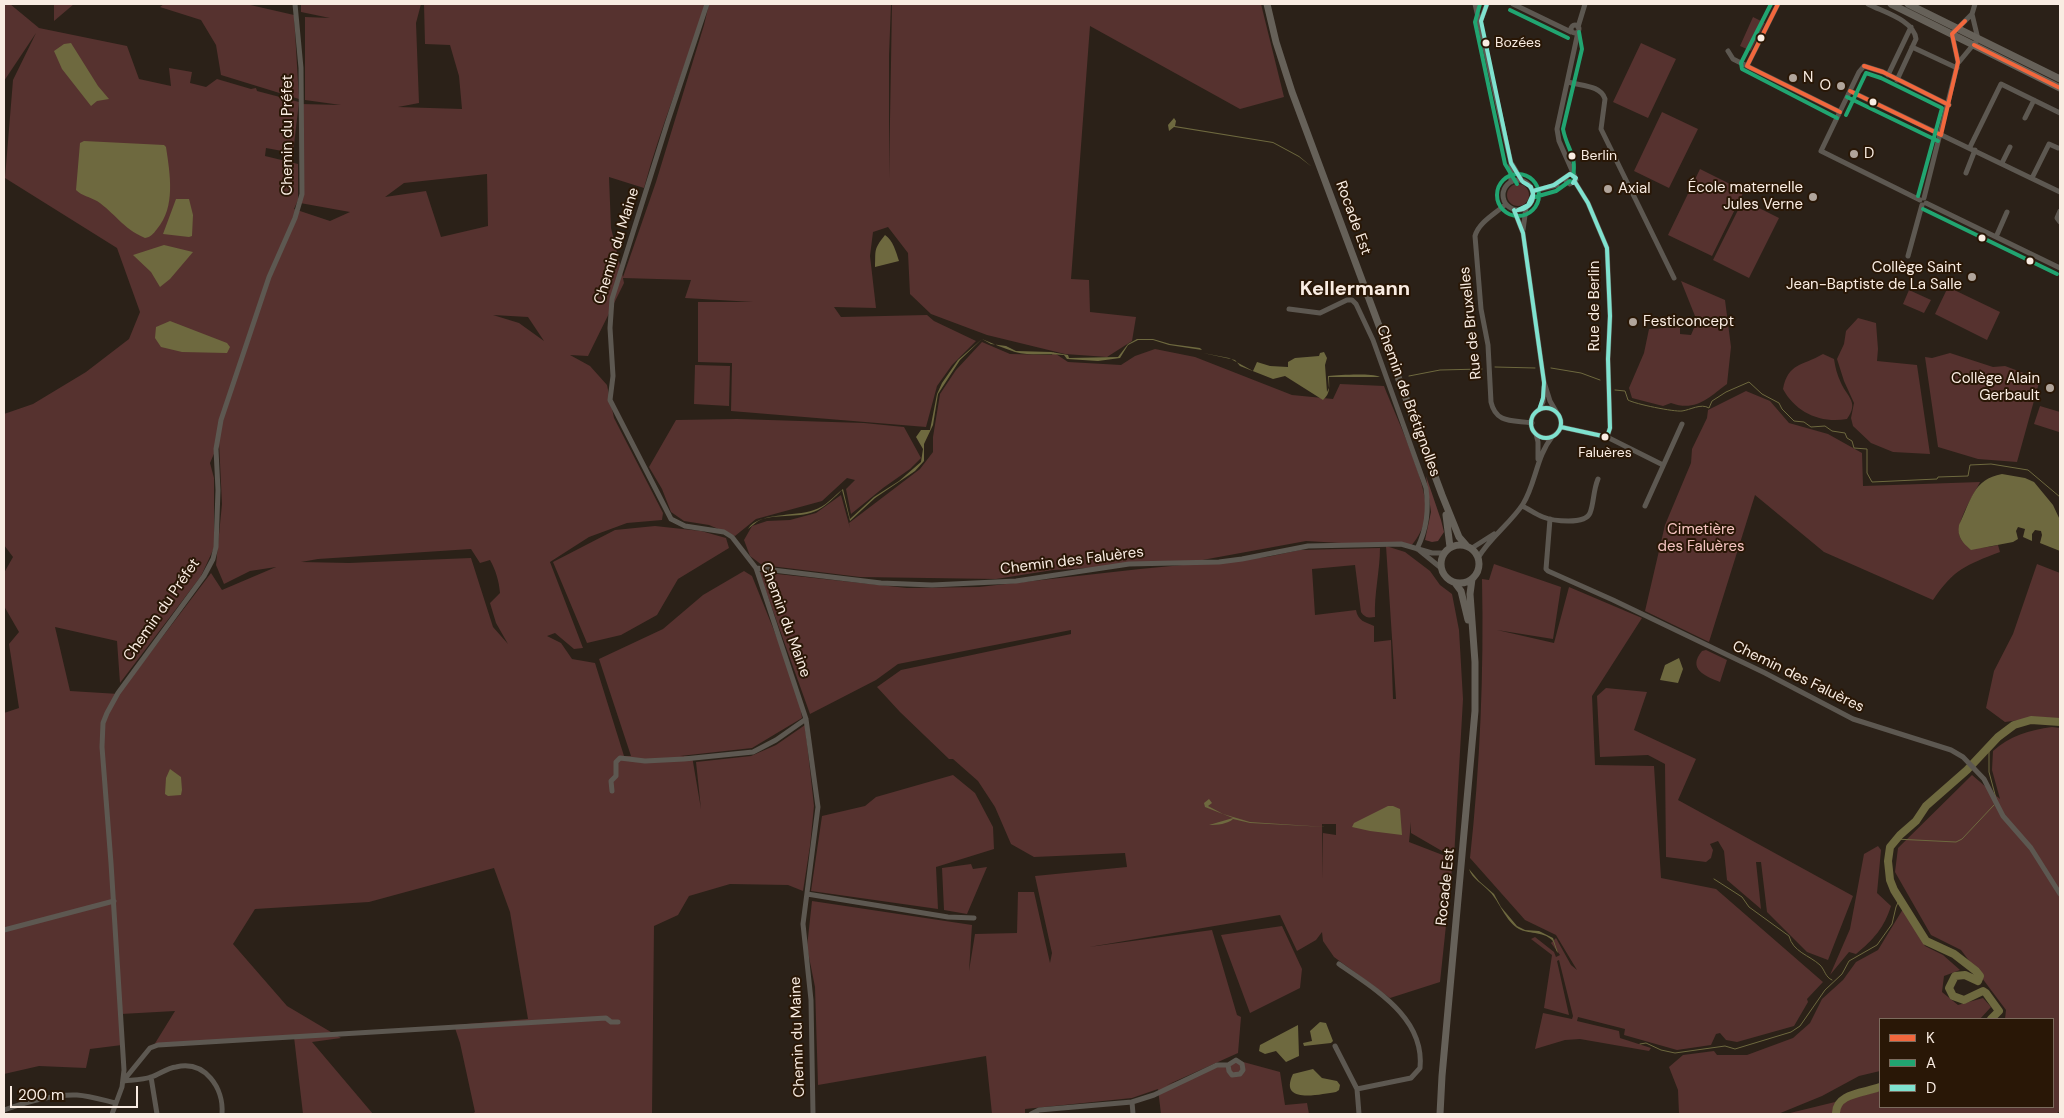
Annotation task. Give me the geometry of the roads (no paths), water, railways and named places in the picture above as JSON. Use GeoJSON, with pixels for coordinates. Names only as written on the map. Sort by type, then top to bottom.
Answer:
{"type":"FeatureCollection","features":[{"type":"Feature","properties":{"kind":"main road","name":"Rocade Est"},"geometry":{"type":"LineString","coordinates":[[1267,4],[1276,42],[1292,92],[1442,495],[1459,537],[1469,547]]}},
{"type":"Feature","properties":{"kind":"main road"},"geometry":{"type":"LineString","coordinates":[[1891,4],[1954,31],[2060,88]]}},
{"type":"Feature","properties":{"kind":"main road"},"geometry":{"type":"LineString","coordinates":[[1908,4],[1954,31]]}},
{"type":"Feature","properties":{"kind":"main road"},"geometry":{"type":"LineString","coordinates":[[1976,42],[2060,79]]}},
{"type":"Feature","properties":{"kind":"main road","name":"Rocade Est"},"geometry":{"type":"LineString","coordinates":[[1442,495],[1450,547]]}},
{"type":"Feature","properties":{"kind":"main road"},"geometry":{"type":"LineString","coordinates":[[1455,545],[1469,547],[1478,558],[1478,570],[1472,579],[1466,582],[1455,583],[1446,578],[1441,568],[1441,558],[1443,553],[1455,545]]}},
{"type":"Feature","properties":{"kind":"main road","name":"Rocade Est"},"geometry":{"type":"LineString","coordinates":[[1440,1114],[1472,764],[1475,662],[1470,594],[1472,579]]}},
{"type":"Feature","properties":{"kind":"main road","name":"Rocade Est"},"geometry":{"type":"LineString","coordinates":[[1455,583],[1462,591],[1466,606],[1475,662]]}},
{"type":"Feature","properties":{"kind":"street","name":"Chemin du Préfet"},"geometry":{"type":"LineString","coordinates":[[112,1114],[124,1081],[114,901],[102,747],[104,723],[107,712],[118,693],[204,576],[213,559],[217,535],[218,490],[216,450],[220,425],[269,276],[295,218],[302,194],[300,68],[296,4]]}},
{"type":"Feature","properties":{"kind":"street","name":"Chemin du Maine"},"geometry":{"type":"LineString","coordinates":[[707,4],[612,298],[610,322],[613,376],[610,400],[671,519],[685,526],[724,532],[732,537],[756,568],[806,719],[818,807],[802,933],[810,985],[813,1114]]}},
{"type":"Feature","properties":{"kind":"street"},"geometry":{"type":"LineString","coordinates":[[1475,4],[1481,21],[1511,163],[1511,182],[1504,192],[1506,204],[1514,210],[1523,234],[1544,382],[1550,401],[1560,418],[1561,427],[1559,432],[1546,445],[1522,506],[1498,531],[1478,558]]}},
{"type":"Feature","properties":{"kind":"street"},"geometry":{"type":"LineString","coordinates":[[1481,21],[1487,4]]}},
{"type":"Feature","properties":{"kind":"street"},"geometry":{"type":"LineString","coordinates":[[1513,4],[1558,26],[1574,29]]}},
{"type":"Feature","properties":{"kind":"street"},"geometry":{"type":"LineString","coordinates":[[1532,191],[1554,185],[1572,183],[1574,175],[1559,141],[1557,128],[1576,48],[1574,29],[1583,15],[1585,4]]}},
{"type":"Feature","properties":{"kind":"street"},"geometry":{"type":"LineString","coordinates":[[1747,66],[1778,4]]}},
{"type":"Feature","properties":{"kind":"street"},"geometry":{"type":"LineString","coordinates":[[1868,4],[1911,27],[1915,33],[1916,39],[1897,80]]}},
{"type":"Feature","properties":{"kind":"street"},"geometry":{"type":"LineString","coordinates":[[1958,62],[1976,42],[1978,33],[1972,14],[1975,4]]}},
{"type":"Feature","properties":{"kind":"street"},"geometry":{"type":"LineString","coordinates":[[1908,256],[1957,68],[1957,48],[1952,40],[1954,31],[1972,14]]}},
{"type":"Feature","properties":{"kind":"street"},"geometry":{"type":"LineString","coordinates":[[1965,21],[1974,25]]}},
{"type":"Feature","properties":{"kind":"street"},"geometry":{"type":"LineString","coordinates":[[1888,74],[1911,27]]}},
{"type":"Feature","properties":{"kind":"street"},"geometry":{"type":"LineString","coordinates":[[1912,47],[1957,68]]}},
{"type":"Feature","properties":{"kind":"street"},"geometry":{"type":"LineString","coordinates":[[1957,48],[1967,51]]}},
{"type":"Feature","properties":{"kind":"street"},"geometry":{"type":"LineString","coordinates":[[1728,51],[1733,59],[1840,112]]}},
{"type":"Feature","properties":{"kind":"street"},"geometry":{"type":"LineString","coordinates":[[1948,105],[1888,74],[1870,66],[1864,66],[1859,72],[1821,151],[2060,268]]}},
{"type":"Feature","properties":{"kind":"street"},"geometry":{"type":"LineString","coordinates":[[1568,82],[1598,89],[1604,95],[1601,129],[1674,278]]}},
{"type":"Feature","properties":{"kind":"street"},"geometry":{"type":"LineString","coordinates":[[1970,147],[2001,84],[2060,113]]}},
{"type":"Feature","properties":{"kind":"street"},"geometry":{"type":"LineString","coordinates":[[1850,91],[1970,147],[2060,192]]}},
{"type":"Feature","properties":{"kind":"street"},"geometry":{"type":"LineString","coordinates":[[2025,118],[2034,100]]}},
{"type":"Feature","properties":{"kind":"street"},"geometry":{"type":"LineString","coordinates":[[2032,178],[2050,144],[2058,148]]}},
{"type":"Feature","properties":{"kind":"street"},"geometry":{"type":"LineString","coordinates":[[2002,163],[2010,147]]}},
{"type":"Feature","properties":{"kind":"street"},"geometry":{"type":"LineString","coordinates":[[1966,173],[1975,150]]}},
{"type":"Feature","properties":{"kind":"street"},"geometry":{"type":"LineString","coordinates":[[1511,163],[1522,181]]}},
{"type":"Feature","properties":{"kind":"street"},"geometry":{"type":"LineString","coordinates":[[1567,177],[1569,164]]}},
{"type":"Feature","properties":{"kind":"street"},"geometry":{"type":"LineString","coordinates":[[1554,185],[1570,174],[1574,175]]}},
{"type":"Feature","properties":{"kind":"street","name":"Rue de Berlin"},"geometry":{"type":"LineString","coordinates":[[1567,177],[1567,182],[1572,183],[1588,203],[1607,248],[1610,316],[1608,358],[1610,428],[1607,437]]}},
{"type":"Feature","properties":{"kind":"street"},"geometry":{"type":"LineString","coordinates":[[1511,182],[1522,181],[1529,184],[1532,191],[1532,200],[1526,208],[1523,234]]}},
{"type":"Feature","properties":{"kind":"street","name":"Rue de Bruxelles"},"geometry":{"type":"LineString","coordinates":[[1506,204],[1482,223],[1475,236],[1481,309],[1488,345],[1491,402],[1493,410],[1502,419],[1532,423]]}},
{"type":"Feature","properties":{"kind":"street"},"geometry":{"type":"LineString","coordinates":[[1514,210],[1526,208]]}},
{"type":"Feature","properties":{"kind":"street"},"geometry":{"type":"LineString","coordinates":[[2060,211],[2057,218],[2060,222]]}},
{"type":"Feature","properties":{"kind":"street"},"geometry":{"type":"LineString","coordinates":[[1996,237],[2007,212]]}},
{"type":"Feature","properties":{"kind":"street","name":"Chemin de Brétignolles"},"geometry":{"type":"LineString","coordinates":[[1289,309],[1320,313],[1347,300],[1352,300],[1361,312],[1373,340],[1426,488],[1428,511],[1425,529],[1418,549]]}},
{"type":"Feature","properties":{"kind":"street"},"geometry":{"type":"LineString","coordinates":[[1538,462],[1538,442],[1532,423],[1543,398],[1544,382]]}},
{"type":"Feature","properties":{"kind":"street"},"geometry":{"type":"LineString","coordinates":[[1539,410],[1549,409],[1558,413]]}},
{"type":"Feature","properties":{"kind":"street"},"geometry":{"type":"LineString","coordinates":[[1645,506],[1682,424]]}},
{"type":"Feature","properties":{"kind":"street"},"geometry":{"type":"LineString","coordinates":[[1561,427],[1607,437],[1663,465]]}},
{"type":"Feature","properties":{"kind":"street"},"geometry":{"type":"LineString","coordinates":[[1536,434],[1543,438],[1552,437]]}},
{"type":"Feature","properties":{"kind":"street"},"geometry":{"type":"LineString","coordinates":[[1522,506],[1550,519],[1584,520],[1590,512],[1593,492],[1598,479]]}},
{"type":"Feature","properties":{"kind":"street","name":"Chemin des Faluères"},"geometry":{"type":"LineString","coordinates":[[1550,519],[1546,569],[1548,572],[1613,600],[1765,673],[1853,719],[1951,750],[1963,757],[1984,778],[2004,816],[2031,848],[2060,894]]}},
{"type":"Feature","properties":{"kind":"street"},"geometry":{"type":"LineString","coordinates":[[1469,547],[1498,531]]}},
{"type":"Feature","properties":{"kind":"street","name":"Chemin des Faluères"},"geometry":{"type":"LineString","coordinates":[[756,568],[905,584],[995,583],[1042,578],[1109,566],[1242,559],[1308,546],[1401,544],[1432,553],[1443,553]]}},
{"type":"Feature","properties":{"kind":"street","name":"Chemin des Faluères"},"geometry":{"type":"LineString","coordinates":[[1418,549],[1441,568]]}},
{"type":"Feature","properties":{"kind":"street"},"geometry":{"type":"LineString","coordinates":[[612,791],[611,782],[616,776],[616,762],[620,758],[645,761],[753,752],[776,740],[806,719]]}},
{"type":"Feature","properties":{"kind":"street"},"geometry":{"type":"LineString","coordinates":[[807,894],[948,917],[974,918]]}},
{"type":"Feature","properties":{"kind":"street"},"geometry":{"type":"LineString","coordinates":[[4,930],[114,901]]}},
{"type":"Feature","properties":{"kind":"street"},"geometry":{"type":"LineString","coordinates":[[1339,964],[1390,1001],[1405,1017],[1416,1040],[1420,1055],[1420,1068],[1411,1078],[1357,1089]]}},
{"type":"Feature","properties":{"kind":"street"},"geometry":{"type":"LineString","coordinates":[[124,1081],[150,1048],[158,1044],[606,1018],[611,1022],[618,1022]]}},
{"type":"Feature","properties":{"kind":"street"},"geometry":{"type":"LineString","coordinates":[[1335,1046],[1357,1089],[1359,1114]]}},
{"type":"Feature","properties":{"kind":"street"},"geometry":{"type":"LineString","coordinates":[[1031,1114],[1039,1110],[1132,1102],[1154,1095],[1217,1065],[1228,1065]]}},
{"type":"Feature","properties":{"kind":"street"},"geometry":{"type":"LineString","coordinates":[[124,1081],[151,1078],[171,1068],[181,1066],[192,1067],[204,1072],[220,1091],[222,1114]]}},
{"type":"Feature","properties":{"kind":"street"},"geometry":{"type":"LineString","coordinates":[[151,1078],[158,1114]]}},
{"type":"Feature","properties":{"kind":"street"},"geometry":{"type":"LineString","coordinates":[[4,1110],[29,1102],[70,1095],[116,1103]]}},
{"type":"Feature","properties":{"kind":"street"},"geometry":{"type":"LineString","coordinates":[[1132,1102],[1133,1114]]}},
{"type":"Feature","properties":{"kind":"waterway"},"geometry":{"type":"LineString","coordinates":[[1495,367],[1535,368]]}},
{"type":"Feature","properties":{"kind":"waterway"},"geometry":{"type":"LineString","coordinates":[[1551,368],[1581,373],[1600,380]]}},
{"type":"Feature","properties":{"kind":"waterway"},"geometry":{"type":"LineString","coordinates":[[1409,376],[1440,370],[1482,369]]}},
{"type":"Feature","properties":{"kind":"waterway"},"geometry":{"type":"LineString","coordinates":[[1615,390],[1625,391],[1628,400],[1632,402],[1682,411],[1699,406],[1709,408],[1712,401],[1726,392],[1749,382],[1762,394],[1779,403],[1782,409],[1794,421],[1804,422],[1811,427],[1825,426],[1832,431],[1845,433],[1847,438],[1852,441],[1854,448],[1867,449],[1867,473],[1872,482],[1968,476],[1970,465],[1991,464],[2028,470],[2060,497]]}},
{"type":"Feature","properties":{"kind":"waterway"},"geometry":{"type":"LineString","coordinates":[[1992,1018],[1999,1011],[1983,991],[1964,1000],[1953,996],[1949,988],[1955,976],[1965,975],[1978,981],[1980,976],[1954,954],[1926,941],[1894,890],[1890,880],[1888,861],[1890,847],[1916,821],[1926,806],[1967,770],[1998,737],[2014,725],[2031,720],[2060,722]]}},
{"type":"Feature","properties":{"kind":"waterway"},"geometry":{"type":"LineString","coordinates":[[1989,747],[1989,772],[1997,802]]}},
{"type":"Feature","properties":{"kind":"waterway"},"geometry":{"type":"LineString","coordinates":[[1895,839],[1956,842],[1962,839],[1994,805]]}},
{"type":"Feature","properties":{"kind":"waterway"},"geometry":{"type":"LineString","coordinates":[[1714,879],[1742,897],[1749,907],[1789,936],[1794,946],[1820,965],[1832,980]]}},
{"type":"Feature","properties":{"kind":"waterway"},"geometry":{"type":"LineString","coordinates":[[1640,1044],[1646,1043],[1661,1050],[1675,1053],[1725,1046],[1735,1049],[1791,1032],[1800,1026],[1825,990],[1842,974],[1849,961],[1877,945],[1892,924],[1900,898]]}},
{"type":"Feature","properties":{"kind":"waterway"},"geometry":{"type":"LineString","coordinates":[[1836,1114],[1840,1102],[1846,1098],[1879,1087]]}},
{"type":"Feature","properties":{"kind":"place","name":"Bozées"},"geometry":{"type":"Point","coordinates":[1486,43]}},
{"type":"Feature","properties":{"kind":"place","name":"N"},"geometry":{"type":"Point","coordinates":[1793,78]}},
{"type":"Feature","properties":{"kind":"place","name":"O"},"geometry":{"type":"Point","coordinates":[1841,86]}},
{"type":"Feature","properties":{"kind":"place","name":"D"},"geometry":{"type":"Point","coordinates":[1854,154]}},
{"type":"Feature","properties":{"kind":"place","name":"Berlin"},"geometry":{"type":"Point","coordinates":[1572,156]}},
{"type":"Feature","properties":{"kind":"place","name":"Axial"},"geometry":{"type":"Point","coordinates":[1608,189]}},
{"type":"Feature","properties":{"kind":"place","name":"École maternelle Jules Verne"},"geometry":{"type":"Point","coordinates":[1813,197]}},
{"type":"Feature","properties":{"kind":"place","name":"Collège Saint Jean-Baptiste de La Salle"},"geometry":{"type":"Point","coordinates":[1972,277]}},
{"type":"Feature","properties":{"kind":"place","name":"Festiconcept"},"geometry":{"type":"Point","coordinates":[1633,322]}},
{"type":"Feature","properties":{"kind":"place","name":"Collège Alain Gerbault"},"geometry":{"type":"Point","coordinates":[2050,388]}},
{"type":"Feature","properties":{"kind":"place","name":"Faluères"},"geometry":{"type":"Point","coordinates":[1605,437]}},
{"type":"Feature","properties":{"kind":"district","name":"Kellermann"},"geometry":{"type":"Point","coordinates":[1355,290]}},
{"type":"Feature","properties":{"kind":"park label","name":"Cimetière des Faluères"},"geometry":{"type":"Point","coordinates":[1701,538]}}]}
